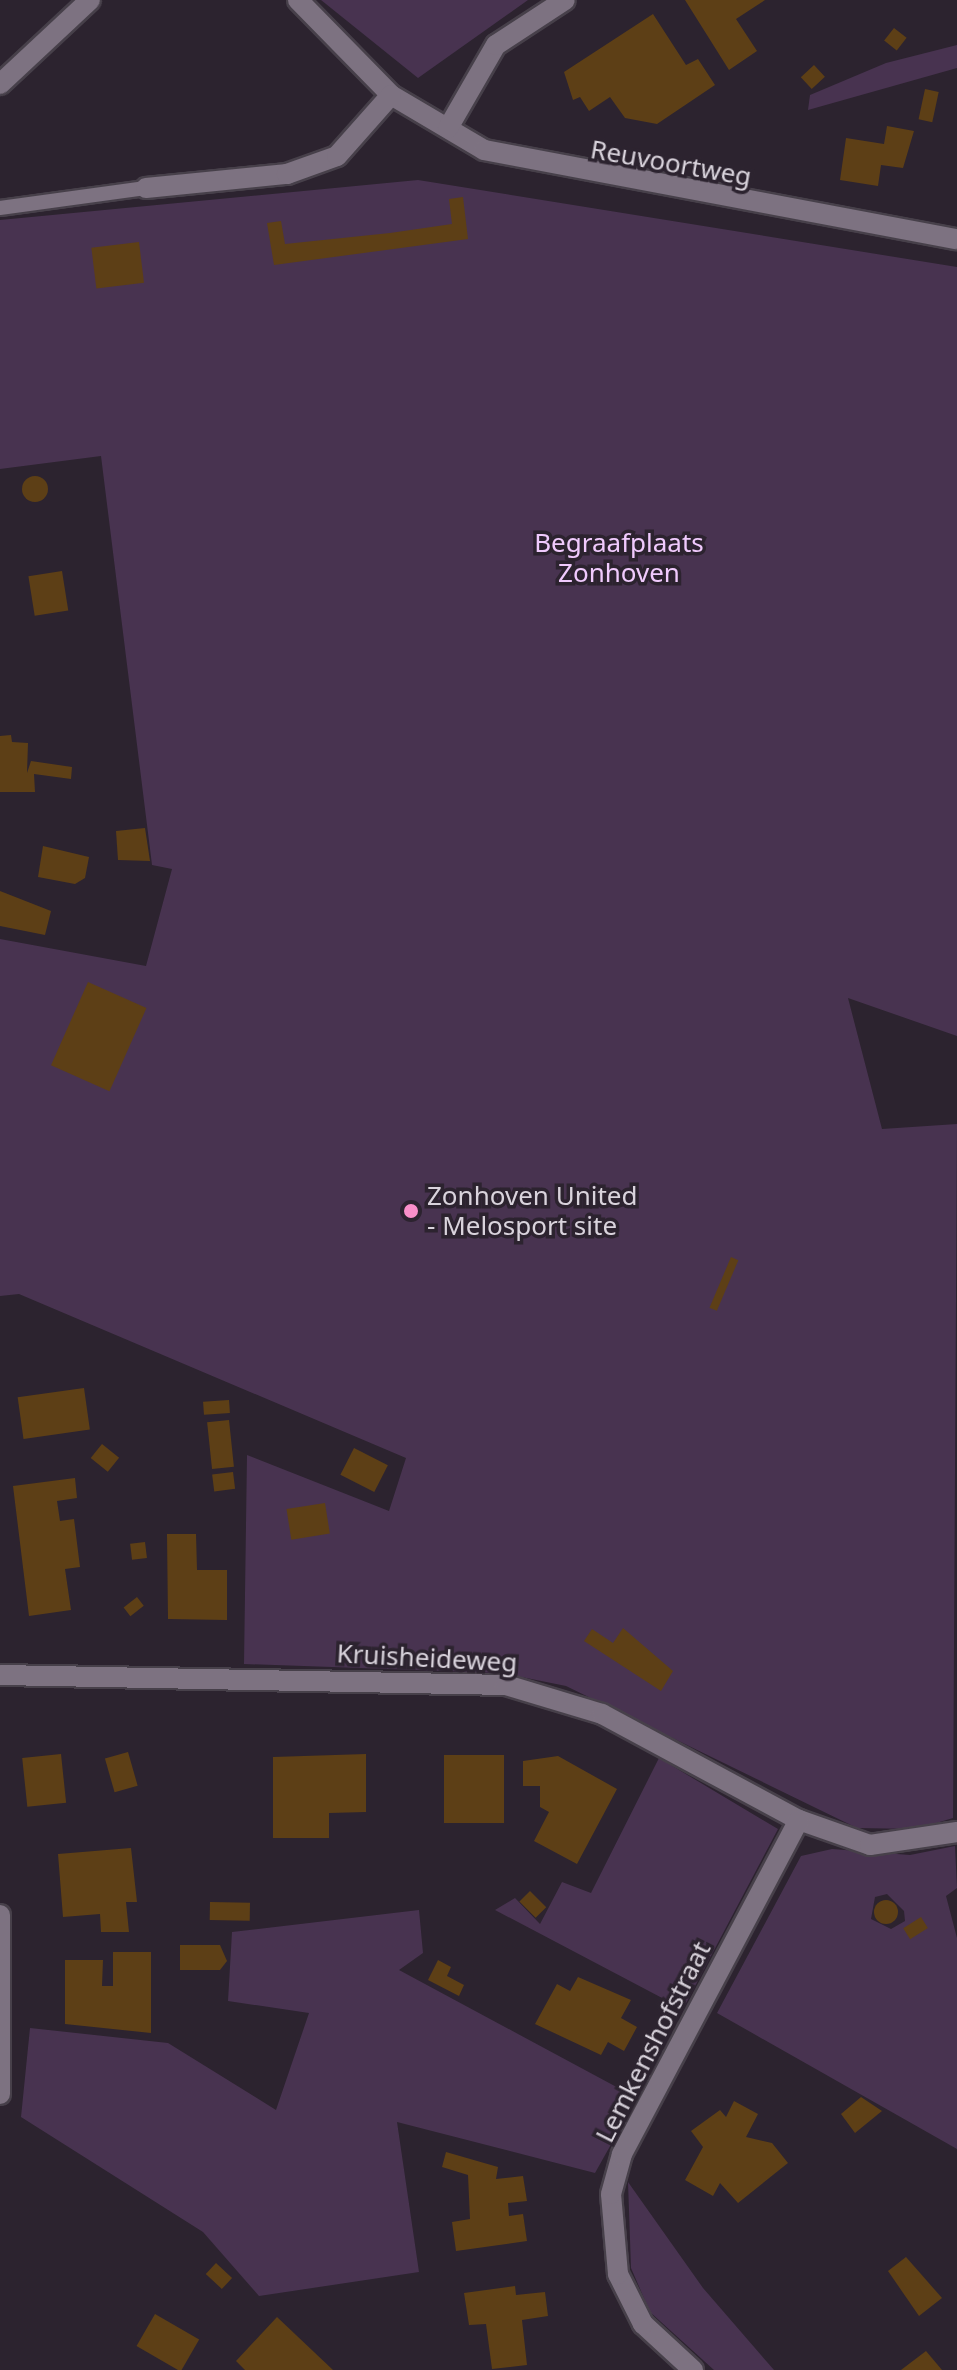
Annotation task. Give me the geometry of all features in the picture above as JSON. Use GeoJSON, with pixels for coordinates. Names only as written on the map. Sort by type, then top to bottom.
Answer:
{"type":"FeatureCollection","features":[{"type":"Feature","properties":{"kind":"street"},"geometry":{"type":"LineString","coordinates":[[0,101],[7,80],[90,0]]}},
{"type":"Feature","properties":{"kind":"street","name":"Reuvoortweg"},"geometry":{"type":"LineString","coordinates":[[298,0],[391,95],[448,128],[530,164],[957,239]]}},
{"type":"Feature","properties":{"kind":"street"},"geometry":{"type":"LineString","coordinates":[[448,128],[496,45],[565,0]]}},
{"type":"Feature","properties":{"kind":"street"},"geometry":{"type":"LineString","coordinates":[[146,188],[287,174],[337,156],[391,95]]}},
{"type":"Feature","properties":{"kind":"street","name":"Kruisheideweg"},"geometry":{"type":"LineString","coordinates":[[0,1675],[506,1685],[602,1714],[799,1820],[870,1845],[957,1832]]}},
{"type":"Feature","properties":{"kind":"street","name":"Lemkenshofstraat"},"geometry":{"type":"LineString","coordinates":[[693,2370],[643,2324],[618,2274],[611,2194],[622,2154],[799,1820]]}},
{"type":"Feature","properties":{"kind":"street"},"geometry":{"type":"LineString","coordinates":[[0,1915],[0,2094]]}},
{"type":"Feature","properties":{"kind":"lane"},"geometry":{"type":"LineString","coordinates":[[0,208],[146,188]]}},
{"type":"Feature","properties":{"kind":"green space"},"geometry":{"type":"Polygon","coordinates":[[[321,0],[528,0],[418,78],[321,0]]]}},
{"type":"Feature","properties":{"kind":"green space"},"geometry":{"type":"Polygon","coordinates":[[[957,45],[957,68],[808,110],[810,95],[886,63],[957,45]]]}},
{"type":"Feature","properties":{"kind":"green space","name":"Begraafplaats Zonhoven"},"geometry":{"type":"Polygon","coordinates":[[[418,180],[957,267],[957,1036],[848,998],[882,1129],[957,1124],[953,1818],[916,1829],[857,1828],[566,1686],[502,1673],[244,1664],[247,1455],[389,1511],[406,1458],[19,1294],[0,1296],[0,939],[146,966],[172,869],[152,865],[101,456],[0,469],[0,220],[418,180]]]}},
{"type":"Feature","properties":{"kind":"green space"},"geometry":{"type":"Polygon","coordinates":[[[659,1758],[778,1829],[683,2009],[495,1910],[515,1898],[540,1924],[562,1882],[591,1893],[659,1758]]]}},
{"type":"Feature","properties":{"kind":"green space"},"geometry":{"type":"Polygon","coordinates":[[[955,1846],[957,1888],[946,1896],[957,1938],[957,2149],[717,2013],[801,1856],[832,1849],[910,1855],[955,1846]],[[887,1894],[875,1897],[871,1919],[891,1929],[905,1921],[904,1911],[887,1894]]]}},
{"type":"Feature","properties":{"kind":"green space"},"geometry":{"type":"Polygon","coordinates":[[[419,1910],[423,1953],[399,1970],[637,2098],[595,2173],[397,2122],[419,2272],[259,2296],[203,2232],[21,2117],[30,2028],[168,2043],[276,2110],[309,2013],[228,2001],[232,1932],[419,1910]]]}},
{"type":"Feature","properties":{"kind":"green space"},"geometry":{"type":"Polygon","coordinates":[[[628,2182],[703,2288],[774,2370],[714,2370],[650,2312],[631,2268],[628,2182]]]}},
{"type":"Feature","properties":{"kind":"building"},"geometry":{"type":"Polygon","coordinates":[[[685,0],[765,0],[736,19],[757,51],[729,70],[685,0]]]}},
{"type":"Feature","properties":{"kind":"building"},"geometry":{"type":"Polygon","coordinates":[[[653,14],[686,65],[698,59],[715,85],[657,124],[625,118],[610,97],[589,111],[580,97],[573,100],[564,72],[653,14]]]}},
{"type":"Feature","properties":{"kind":"building"},"geometry":{"type":"Polygon","coordinates":[[[894,28],[907,38],[897,50],[884,41],[894,28]]]}},
{"type":"Feature","properties":{"kind":"building"},"geometry":{"type":"Polygon","coordinates":[[[814,65],[825,77],[812,89],[801,77],[814,65]]]}},
{"type":"Feature","properties":{"kind":"building"},"geometry":{"type":"Polygon","coordinates":[[[925,89],[939,92],[932,122],[919,119],[925,89]]]}},
{"type":"Feature","properties":{"kind":"building"},"geometry":{"type":"Polygon","coordinates":[[[887,126],[914,131],[903,168],[881,165],[878,186],[840,180],[846,138],[884,144],[887,126]]]}},
{"type":"Feature","properties":{"kind":"building"},"geometry":{"type":"Polygon","coordinates":[[[463,197],[468,239],[274,265],[267,223],[281,221],[285,244],[390,233],[452,224],[449,199],[463,197]]]}},
{"type":"Feature","properties":{"kind":"building"},"geometry":{"type":"Polygon","coordinates":[[[139,242],[144,283],[96,289],[91,248],[139,242]]]}},
{"type":"Feature","properties":{"kind":"building"},"geometry":{"type":"Polygon","coordinates":[[[35,476],[44,480],[48,489],[44,498],[35,502],[26,498],[22,489],[26,480],[35,476]]]}},
{"type":"Feature","properties":{"kind":"building"},"geometry":{"type":"Polygon","coordinates":[[[62,571],[68,611],[35,616],[28,576],[62,571]]]}},
{"type":"Feature","properties":{"kind":"building"},"geometry":{"type":"Polygon","coordinates":[[[11,735],[12,742],[28,743],[27,773],[31,761],[72,767],[71,779],[34,774],[35,792],[0,792],[0,736],[11,735]]]}},
{"type":"Feature","properties":{"kind":"building"},"geometry":{"type":"Polygon","coordinates":[[[145,828],[150,861],[118,860],[116,831],[145,828]]]}},
{"type":"Feature","properties":{"kind":"building"},"geometry":{"type":"Polygon","coordinates":[[[43,846],[89,857],[85,878],[75,884],[38,877],[43,846]]]}},
{"type":"Feature","properties":{"kind":"building"},"geometry":{"type":"Polygon","coordinates":[[[0,891],[51,911],[45,935],[0,926],[0,891]]]}},
{"type":"Feature","properties":{"kind":"building"},"geometry":{"type":"Polygon","coordinates":[[[88,982],[146,1008],[109,1091],[51,1065],[88,982]]]}},
{"type":"Feature","properties":{"kind":"building"},"geometry":{"type":"Polygon","coordinates":[[[731,1257],[738,1260],[717,1311],[710,1308],[731,1257]]]}},
{"type":"Feature","properties":{"kind":"building"},"geometry":{"type":"Polygon","coordinates":[[[84,1388],[90,1430],[23,1439],[18,1397],[84,1388]]]}},
{"type":"Feature","properties":{"kind":"building"},"geometry":{"type":"Polygon","coordinates":[[[229,1400],[230,1413],[204,1415],[203,1402],[229,1400]]]}},
{"type":"Feature","properties":{"kind":"building"},"geometry":{"type":"Polygon","coordinates":[[[229,1420],[234,1467],[212,1469],[207,1422],[229,1420]]]}},
{"type":"Feature","properties":{"kind":"building"},"geometry":{"type":"Polygon","coordinates":[[[102,1444],[119,1458],[108,1472],[91,1458],[102,1444]]]}},
{"type":"Feature","properties":{"kind":"building"},"geometry":{"type":"Polygon","coordinates":[[[354,1448],[388,1465],[374,1492],[340,1475],[354,1448]]]}},
{"type":"Feature","properties":{"kind":"building"},"geometry":{"type":"Polygon","coordinates":[[[233,1472],[235,1489],[214,1491],[212,1475],[233,1472]]]}},
{"type":"Feature","properties":{"kind":"building"},"geometry":{"type":"Polygon","coordinates":[[[75,1478],[77,1498],[57,1501],[60,1521],[74,1519],[80,1567],[65,1569],[71,1610],[29,1616],[13,1486],[75,1478]]]}},
{"type":"Feature","properties":{"kind":"building"},"geometry":{"type":"Polygon","coordinates":[[[325,1503],[330,1534],[291,1540],[286,1509],[325,1503]]]}},
{"type":"Feature","properties":{"kind":"building"},"geometry":{"type":"Polygon","coordinates":[[[167,1534],[196,1534],[197,1570],[227,1570],[227,1620],[168,1619],[167,1534]]]}},
{"type":"Feature","properties":{"kind":"building"},"geometry":{"type":"Polygon","coordinates":[[[145,1542],[147,1558],[132,1560],[130,1544],[145,1542]]]}},
{"type":"Feature","properties":{"kind":"building"},"geometry":{"type":"Polygon","coordinates":[[[137,1597],[144,1606],[130,1616],[124,1607],[137,1597]]]}},
{"type":"Feature","properties":{"kind":"building"},"geometry":{"type":"Polygon","coordinates":[[[623,1628],[673,1671],[661,1691],[584,1641],[592,1629],[613,1643],[623,1628]]]}},
{"type":"Feature","properties":{"kind":"building"},"geometry":{"type":"Polygon","coordinates":[[[128,1752],[138,1786],[115,1792],[105,1759],[128,1752]]]}},
{"type":"Feature","properties":{"kind":"building"},"geometry":{"type":"Polygon","coordinates":[[[61,1754],[66,1803],[27,1807],[22,1758],[61,1754]]]}},
{"type":"Feature","properties":{"kind":"building"},"geometry":{"type":"Polygon","coordinates":[[[366,1754],[366,1812],[329,1813],[329,1838],[273,1838],[273,1757],[366,1754]]]}},
{"type":"Feature","properties":{"kind":"building"},"geometry":{"type":"Polygon","coordinates":[[[444,1755],[504,1755],[504,1823],[444,1823],[444,1755]]]}},
{"type":"Feature","properties":{"kind":"building"},"geometry":{"type":"Polygon","coordinates":[[[558,1756],[617,1789],[577,1864],[534,1841],[549,1812],[540,1807],[540,1786],[523,1786],[523,1761],[558,1756]]]}},
{"type":"Feature","properties":{"kind":"building"},"geometry":{"type":"Polygon","coordinates":[[[131,1848],[137,1902],[126,1902],[129,1932],[101,1932],[100,1914],[63,1917],[58,1854],[131,1848]]]}},
{"type":"Feature","properties":{"kind":"building"},"geometry":{"type":"Polygon","coordinates":[[[530,1891],[546,1907],[536,1918],[519,1902],[530,1891]]]}},
{"type":"Feature","properties":{"kind":"building"},"geometry":{"type":"Polygon","coordinates":[[[886,1900],[895,1903],[898,1912],[895,1921],[886,1924],[877,1921],[874,1912],[877,1903],[886,1900]]]}},
{"type":"Feature","properties":{"kind":"building"},"geometry":{"type":"Polygon","coordinates":[[[210,1902],[250,1903],[250,1921],[210,1920],[210,1902]]]}},
{"type":"Feature","properties":{"kind":"building"},"geometry":{"type":"Polygon","coordinates":[[[921,1917],[928,1928],[910,1939],[903,1928],[921,1917]]]}},
{"type":"Feature","properties":{"kind":"building"},"geometry":{"type":"Polygon","coordinates":[[[180,1945],[220,1945],[227,1961],[220,1970],[180,1970],[180,1945]]]}},
{"type":"Feature","properties":{"kind":"building"},"geometry":{"type":"Polygon","coordinates":[[[113,1952],[151,1952],[151,2033],[65,2024],[65,1960],[103,1960],[102,1986],[113,1986],[113,1952]]]}},
{"type":"Feature","properties":{"kind":"building"},"geometry":{"type":"Polygon","coordinates":[[[438,1960],[451,1967],[447,1976],[464,1985],[459,1996],[428,1980],[438,1960]]]}},
{"type":"Feature","properties":{"kind":"building"},"geometry":{"type":"Polygon","coordinates":[[[578,1977],[631,2000],[621,2018],[637,2027],[624,2051],[608,2042],[601,2055],[535,2024],[557,1984],[570,1991],[578,1977]]]}},
{"type":"Feature","properties":{"kind":"building"},"geometry":{"type":"Polygon","coordinates":[[[861,2097],[882,2111],[855,2133],[841,2114],[861,2097]]]}},
{"type":"Feature","properties":{"kind":"building"},"geometry":{"type":"Polygon","coordinates":[[[734,2101],[758,2114],[746,2137],[772,2143],[788,2163],[738,2203],[720,2183],[713,2196],[685,2180],[703,2147],[691,2131],[720,2110],[726,2117],[734,2101]]]}},
{"type":"Feature","properties":{"kind":"building"},"geometry":{"type":"Polygon","coordinates":[[[446,2152],[498,2167],[496,2179],[523,2176],[527,2201],[508,2203],[509,2216],[523,2214],[527,2241],[456,2251],[452,2222],[470,2219],[468,2175],[442,2167],[446,2152]]]}},
{"type":"Feature","properties":{"kind":"building"},"geometry":{"type":"Polygon","coordinates":[[[906,2257],[942,2298],[919,2316],[888,2271],[906,2257]]]}},
{"type":"Feature","properties":{"kind":"building"},"geometry":{"type":"Polygon","coordinates":[[[216,2263],[232,2278],[222,2289],[206,2274],[216,2263]]]}},
{"type":"Feature","properties":{"kind":"building"},"geometry":{"type":"Polygon","coordinates":[[[515,2286],[516,2295],[545,2292],[548,2316],[522,2320],[527,2365],[492,2369],[486,2324],[469,2325],[464,2293],[515,2286]]]}},
{"type":"Feature","properties":{"kind":"building"},"geometry":{"type":"Polygon","coordinates":[[[155,2314],[199,2340],[182,2370],[136,2346],[155,2314]]]}},
{"type":"Feature","properties":{"kind":"building"},"geometry":{"type":"Polygon","coordinates":[[[277,2317],[333,2370],[245,2370],[236,2361],[277,2317]]]}},
{"type":"Feature","properties":{"kind":"building"},"geometry":{"type":"Polygon","coordinates":[[[926,2351],[942,2370],[901,2370],[926,2351]]]}},
{"type":"Feature","properties":{"kind":"place","name":"Zonhoven United - Melosport site"},"geometry":{"type":"Point","coordinates":[411,1211]}}]}
